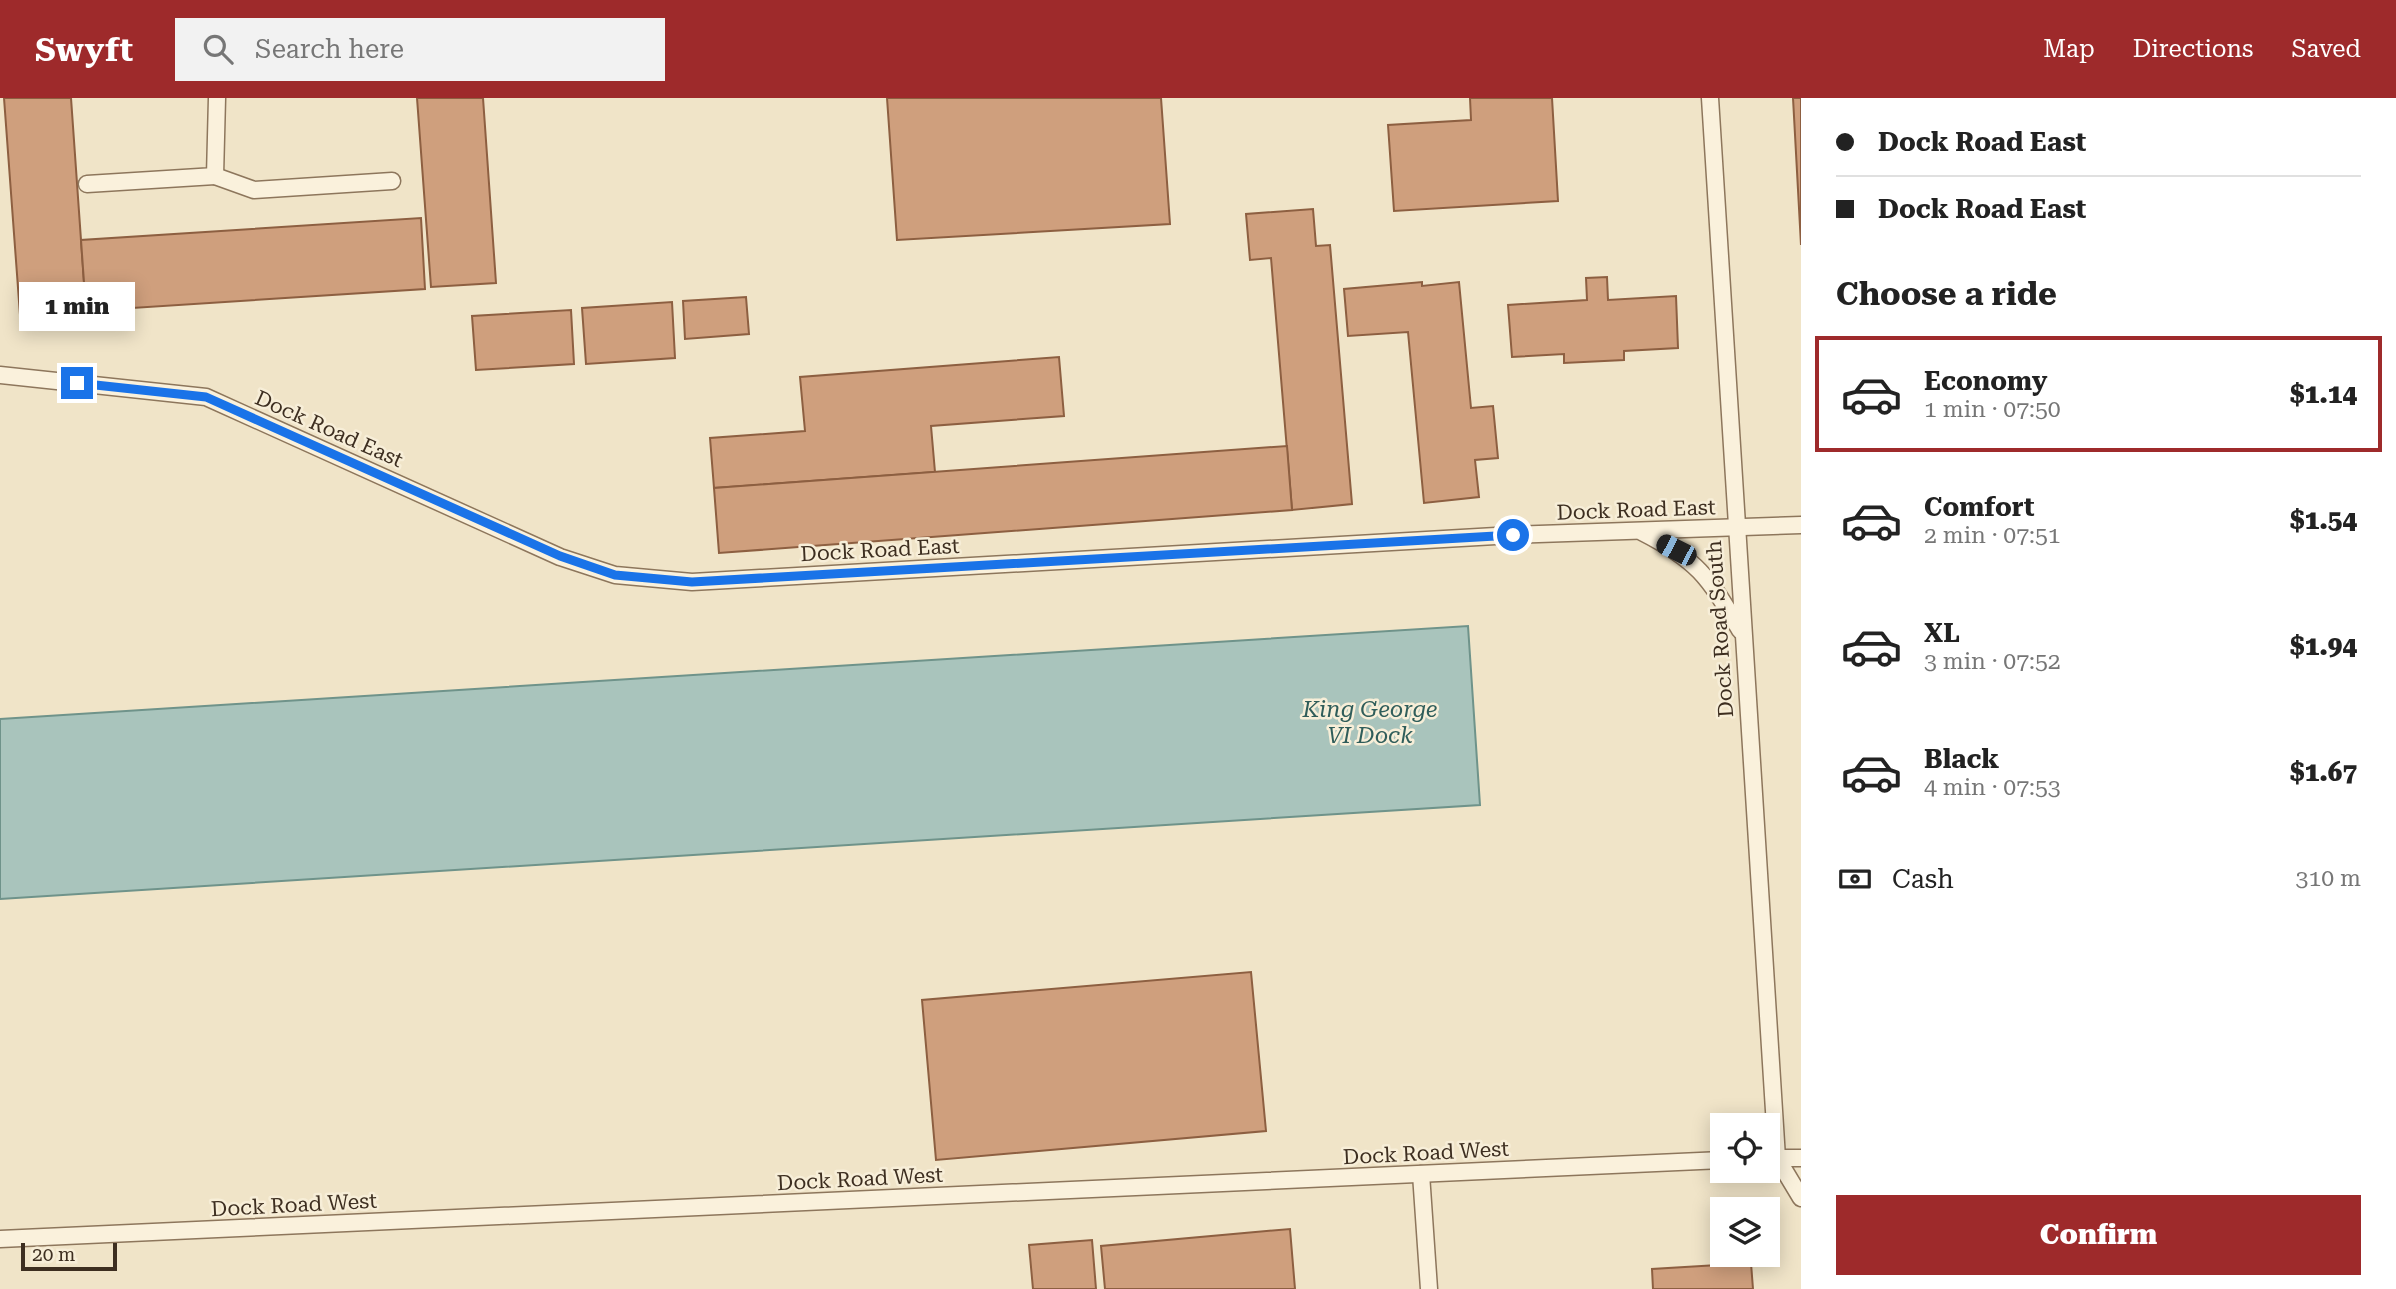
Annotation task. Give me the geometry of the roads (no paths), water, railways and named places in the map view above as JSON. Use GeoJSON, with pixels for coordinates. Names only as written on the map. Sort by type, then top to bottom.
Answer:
{"type":"FeatureCollection","features":[{"type":"Feature","properties":{"kind":"lane"},"geometry":{"type":"LineString","coordinates":[[215,176],[217,98]]}},
{"type":"Feature","properties":{"kind":"lane","name":"Dock Road South"},"geometry":{"type":"LineString","coordinates":[[1710,98],[1769,1113]]}},
{"type":"Feature","properties":{"kind":"lane"},"geometry":{"type":"LineString","coordinates":[[87,184],[215,176],[254,190],[392,181]]}},
{"type":"Feature","properties":{"kind":"lane","name":"Dock Road East"},"geometry":{"type":"LineString","coordinates":[[0,375],[206,397],[560,556],[615,575],[692,582],[1513,535],[1801,525]]}},
{"type":"Feature","properties":{"kind":"lane"},"geometry":{"type":"LineString","coordinates":[[1640,531],[1676,550],[1708,577],[1742,632]]}},
{"type":"Feature","properties":{"kind":"lane"},"geometry":{"type":"LineString","coordinates":[[1780,1158],[1801,1157]]}},
{"type":"Feature","properties":{"kind":"lane","name":"Dock Road West"},"geometry":{"type":"LineString","coordinates":[[0,1239],[1710,1161]]}},
{"type":"Feature","properties":{"kind":"lane"},"geometry":{"type":"LineString","coordinates":[[1780,1169],[1801,1198]]}},
{"type":"Feature","properties":{"kind":"lane"},"geometry":{"type":"LineString","coordinates":[[1421,1174],[1429,1289]]}},
{"type":"Feature","properties":{"kind":"water","name":"King George VI Dock"},"geometry":{"type":"Polygon","coordinates":[[[1468,626],[1480,805],[0,899],[0,719],[1468,626]]]}}]}
